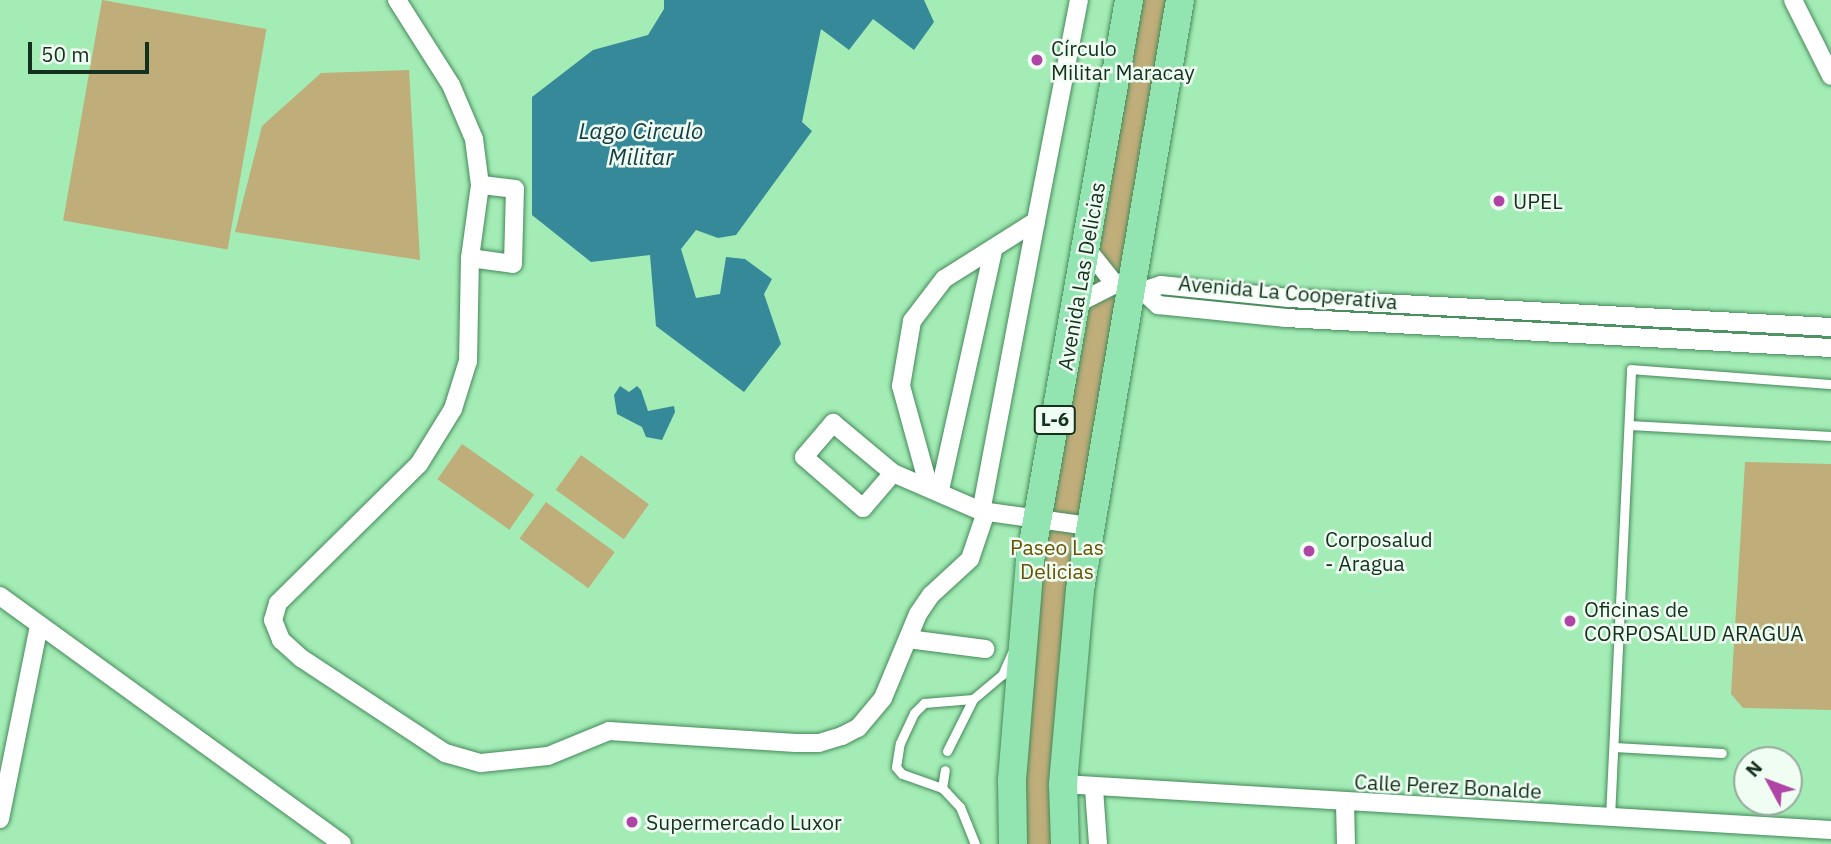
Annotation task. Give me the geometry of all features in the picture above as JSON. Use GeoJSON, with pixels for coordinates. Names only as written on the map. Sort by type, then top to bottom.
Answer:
{"type":"FeatureCollection","features":[{"type":"Feature","properties":{"kind":"main road","name":"Avenida Las Delicias"},"geometry":{"type":"LineString","coordinates":[[1013,844],[1012,780],[1037,517],[1129,0]]}},
{"type":"Feature","properties":{"kind":"main road","name":"L-6"},"geometry":{"type":"LineString","coordinates":[[1065,844],[1063,785],[1089,526],[1180,0]]}},
{"type":"Feature","properties":{"kind":"street"},"geometry":{"type":"LineString","coordinates":[[397,0],[451,85],[474,139],[480,185],[470,258],[468,361],[453,410],[419,464],[278,603],[273,620],[281,640],[301,658],[445,753],[481,763],[548,756],[609,732],[819,743],[858,728],[873,713],[925,602],[970,559],[983,511],[1079,0]]}},
{"type":"Feature","properties":{"kind":"street"},"geometry":{"type":"LineString","coordinates":[[1793,0],[1831,76]]}},
{"type":"Feature","properties":{"kind":"street"},"geometry":{"type":"LineString","coordinates":[[470,258],[513,264],[515,189],[480,185]]}},
{"type":"Feature","properties":{"kind":"street"},"geometry":{"type":"LineString","coordinates":[[934,487],[901,386],[912,321],[944,279],[993,251],[1036,220]]}},
{"type":"Feature","properties":{"kind":"street"},"geometry":{"type":"LineString","coordinates":[[1086,248],[1130,288]]}},
{"type":"Feature","properties":{"kind":"street"},"geometry":{"type":"LineString","coordinates":[[934,487],[993,251]]}},
{"type":"Feature","properties":{"kind":"street","name":"Avenida La Cooperativa"},"geometry":{"type":"LineString","coordinates":[[1130,288],[1161,285],[1289,298],[1831,327]]}},
{"type":"Feature","properties":{"kind":"street"},"geometry":{"type":"LineString","coordinates":[[1076,309],[1084,300],[1130,288]]}},
{"type":"Feature","properties":{"kind":"street","name":"Avenida La Cooperativa"},"geometry":{"type":"LineString","coordinates":[[1130,288],[1158,304],[1286,318],[1831,348]]}},
{"type":"Feature","properties":{"kind":"street"},"geometry":{"type":"LineString","coordinates":[[893,473],[863,508],[804,457],[833,423],[893,473],[934,487],[983,511],[1089,526]]}},
{"type":"Feature","properties":{"kind":"street"},"geometry":{"type":"LineString","coordinates":[[0,596],[342,844]]}},
{"type":"Feature","properties":{"kind":"street"},"geometry":{"type":"LineString","coordinates":[[0,819],[39,625]]}},
{"type":"Feature","properties":{"kind":"street"},"geometry":{"type":"LineString","coordinates":[[908,639],[985,649]]}},
{"type":"Feature","properties":{"kind":"street","name":"Calle Perez Bonalde"},"geometry":{"type":"LineString","coordinates":[[1063,785],[1094,789],[1831,830]]}},
{"type":"Feature","properties":{"kind":"street"},"geometry":{"type":"LineString","coordinates":[[1094,789],[1098,844]]}},
{"type":"Feature","properties":{"kind":"street"},"geometry":{"type":"LineString","coordinates":[[1345,803],[1346,844]]}},
{"type":"Feature","properties":{"kind":"lane"},"geometry":{"type":"LineString","coordinates":[[1610,818],[1631,369],[1831,384]]}},
{"type":"Feature","properties":{"kind":"lane"},"geometry":{"type":"LineString","coordinates":[[1629,425],[1831,436]]}},
{"type":"Feature","properties":{"kind":"lane"},"geometry":{"type":"LineString","coordinates":[[947,751],[974,699],[1002,675],[1025,622]]}},
{"type":"Feature","properties":{"kind":"lane"},"geometry":{"type":"LineString","coordinates":[[974,699],[924,703],[914,713],[900,743],[896,766],[902,774],[942,788],[960,807],[975,844]]}},
{"type":"Feature","properties":{"kind":"lane"},"geometry":{"type":"LineString","coordinates":[[1614,747],[1722,753]]}},
{"type":"Feature","properties":{"kind":"lane"},"geometry":{"type":"LineString","coordinates":[[942,788],[945,769]]}},
{"type":"Feature","properties":{"kind":"green space"},"geometry":{"type":"Polygon","coordinates":[[[102,0],[266,29],[228,250],[63,221],[102,0]]]}},
{"type":"Feature","properties":{"kind":"green space","name":"Paseo Las Delicias"},"geometry":{"type":"Polygon","coordinates":[[[1129,0],[1180,0],[1089,526],[1065,844],[1014,844],[1030,561],[1129,0]]]}},
{"type":"Feature","properties":{"kind":"green space"},"geometry":{"type":"Polygon","coordinates":[[[409,70],[420,260],[235,232],[262,126],[321,73],[409,70]]]}},
{"type":"Feature","properties":{"kind":"green space"},"geometry":{"type":"Polygon","coordinates":[[[462,444],[534,494],[509,530],[437,479],[462,444]]]}},
{"type":"Feature","properties":{"kind":"green space"},"geometry":{"type":"Polygon","coordinates":[[[581,455],[649,504],[624,539],[556,490],[581,455]]]}},
{"type":"Feature","properties":{"kind":"green space"},"geometry":{"type":"Polygon","coordinates":[[[1745,462],[1831,464],[1831,710],[1743,708],[1731,694],[1745,462]]]}},
{"type":"Feature","properties":{"kind":"green space"},"geometry":{"type":"Polygon","coordinates":[[[546,502],[615,552],[588,588],[520,538],[546,502]]]}},
{"type":"Feature","properties":{"kind":"water","name":"Lago Circulo Militar"},"geometry":{"type":"Polygon","coordinates":[[[664,0],[924,0],[934,22],[914,50],[873,19],[849,50],[821,29],[802,122],[812,131],[736,235],[718,238],[696,230],[681,249],[696,298],[720,294],[726,257],[745,259],[772,279],[764,294],[781,344],[744,392],[656,326],[650,255],[591,262],[532,215],[532,97],[593,50],[648,35],[664,9],[664,0]]]}},
{"type":"Feature","properties":{"kind":"water"},"geometry":{"type":"Polygon","coordinates":[[[620,386],[629,392],[637,386],[648,411],[674,406],[675,412],[662,440],[646,437],[642,427],[617,414],[614,395],[620,386]]]}},
{"type":"Feature","properties":{"kind":"place","name":"Círculo Militar Maracay"},"geometry":{"type":"Point","coordinates":[1037,60]}},
{"type":"Feature","properties":{"kind":"place","name":"UPEL"},"geometry":{"type":"Point","coordinates":[1499,201]}},
{"type":"Feature","properties":{"kind":"place","name":"Corposalud - Aragua"},"geometry":{"type":"Point","coordinates":[1309,551]}},
{"type":"Feature","properties":{"kind":"place","name":"Oficinas de CORPOSALUD ARAGUA"},"geometry":{"type":"Point","coordinates":[1570,621]}},
{"type":"Feature","properties":{"kind":"place","name":"Supermercado Luxor"},"geometry":{"type":"Point","coordinates":[632,822]}}]}
